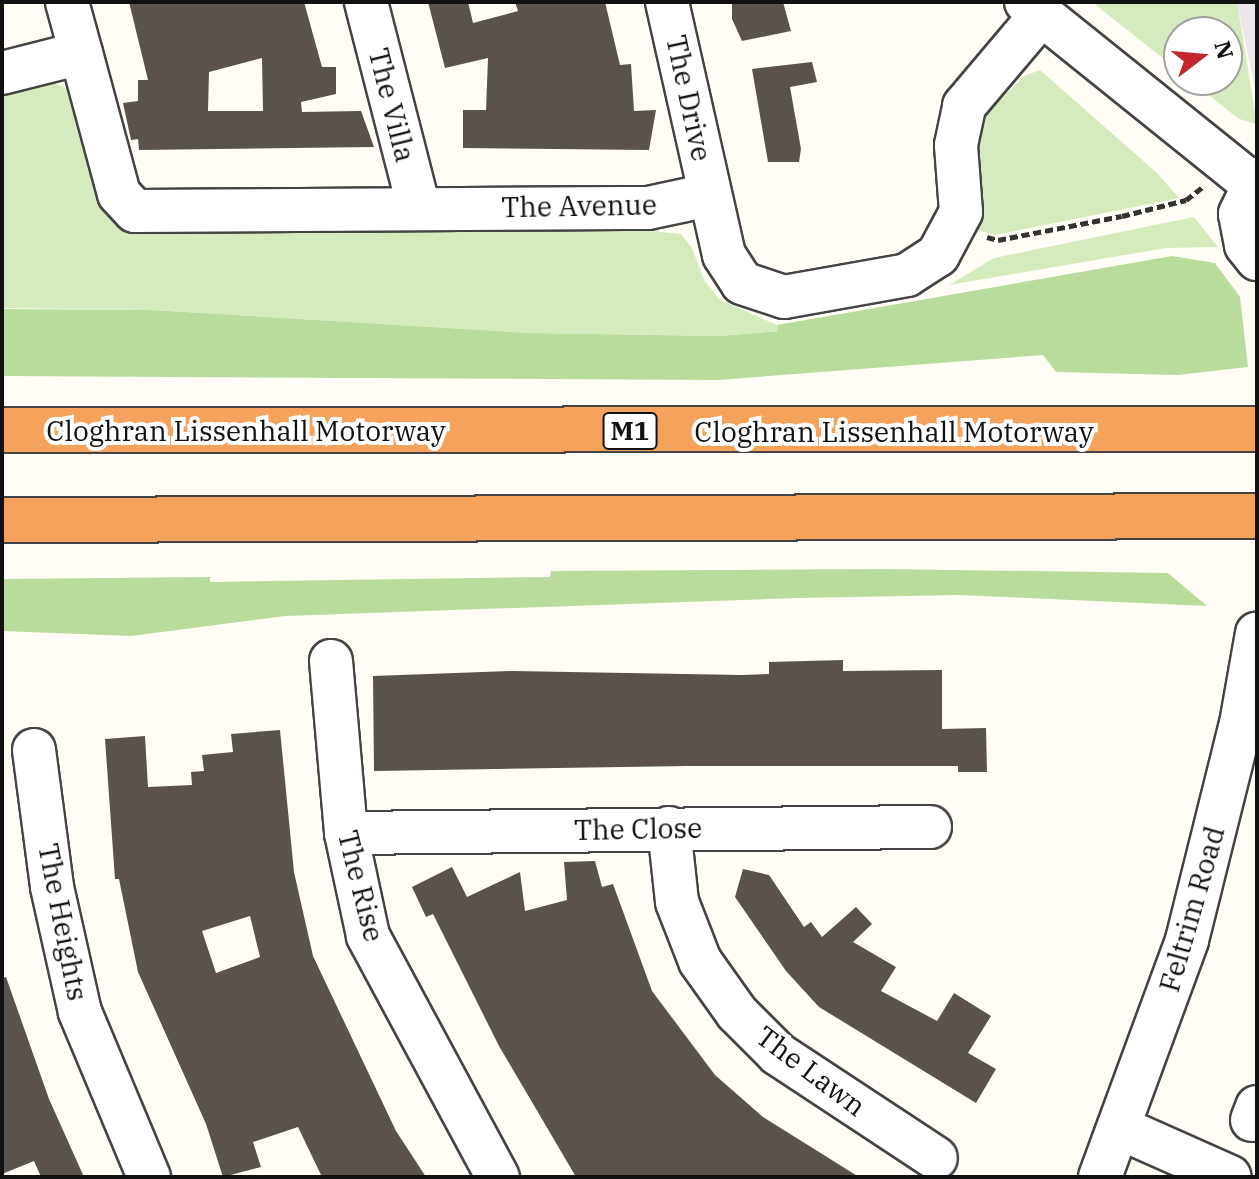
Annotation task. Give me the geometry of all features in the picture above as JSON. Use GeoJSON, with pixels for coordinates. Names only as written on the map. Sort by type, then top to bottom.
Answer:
{"type":"FeatureCollection","features":[{"type":"Feature","properties":{"kind":"highway","name":"Cloghran Lissenhall Motorway"},"geometry":{"type":"LineString","coordinates":[[2,430],[1257,429]]}},
{"type":"Feature","properties":{"kind":"highway"},"geometry":{"type":"LineString","coordinates":[[2,520],[1257,516]]}},
{"type":"Feature","properties":{"kind":"street"},"geometry":{"type":"LineString","coordinates":[[2,73],[81,53],[67,2]]}},
{"type":"Feature","properties":{"kind":"street","name":"The Villa"},"geometry":{"type":"LineString","coordinates":[[366,2],[419,208]]}},
{"type":"Feature","properties":{"kind":"street","name":"The Drive"},"geometry":{"type":"LineString","coordinates":[[667,2],[709,195]]}},
{"type":"Feature","properties":{"kind":"street"},"geometry":{"type":"LineString","coordinates":[[709,195],[731,271],[755,291],[797,296],[907,275],[923,267],[947,243],[961,212],[956,145],[964,106],[1034,9],[1254,182],[1242,206],[1241,230],[1257,259]]}},
{"type":"Feature","properties":{"kind":"street","name":"The Avenue"},"geometry":{"type":"LineString","coordinates":[[81,53],[116,184],[129,209],[648,208],[709,195]]}},
{"type":"Feature","properties":{"kind":"street","name":"Feltrim Road"},"geometry":{"type":"LineString","coordinates":[[1100,1177],[1187,940],[1210,857],[1257,633]]}},
{"type":"Feature","properties":{"kind":"street","name":"The Rise"},"geometry":{"type":"LineString","coordinates":[[331,661],[346,833],[368,936],[498,1177]]}},
{"type":"Feature","properties":{"kind":"street","name":"The Heights"},"geometry":{"type":"LineString","coordinates":[[34,750],[52,887],[80,1012],[149,1177]]}},
{"type":"Feature","properties":{"kind":"street","name":"The Close"},"geometry":{"type":"LineString","coordinates":[[346,833],[930,827]]}},
{"type":"Feature","properties":{"kind":"street","name":"The Lawn"},"geometry":{"type":"LineString","coordinates":[[669,828],[677,902],[700,961],[737,1013],[778,1054],[936,1158]]}},
{"type":"Feature","properties":{"kind":"street"},"geometry":{"type":"LineString","coordinates":[[1120,1128],[1230,1177]]}},
{"type":"Feature","properties":{"kind":"path"},"geometry":{"type":"LineString","coordinates":[[971,233],[998,240],[1122,216],[1186,200],[1209,182]]}},
{"type":"Feature","properties":{"kind":"shaded area"},"geometry":{"type":"Polygon","coordinates":[[[1237,2],[1257,2],[1257,100],[1243,31],[1243,16],[1240,16],[1237,2]]]}},
{"type":"Feature","properties":{"kind":"green space"},"geometry":{"type":"Polygon","coordinates":[[[1092,2],[1237,2],[1239,16],[1163,16],[1163,58],[1092,2]]]}},
{"type":"Feature","properties":{"kind":"green space"},"geometry":{"type":"Polygon","coordinates":[[[1243,39],[1257,124],[1239,119],[1210,96],[1243,96],[1243,39]]]}},
{"type":"Feature","properties":{"kind":"green space"},"geometry":{"type":"Polygon","coordinates":[[[1040,70],[1157,173],[1179,198],[995,235],[975,229],[975,131],[996,93],[1002,98],[1024,76],[1040,70]]]}},
{"type":"Feature","properties":{"kind":"green space"},"geometry":{"type":"Polygon","coordinates":[[[46,80],[64,87],[77,105],[106,206],[657,225],[659,232],[681,234],[692,248],[704,280],[720,300],[777,325],[779,331],[720,336],[529,333],[152,310],[2,308],[2,85],[46,80]]]}},
{"type":"Feature","properties":{"kind":"green space"},"geometry":{"type":"Polygon","coordinates":[[[1194,217],[1218,247],[1166,248],[949,285],[994,258],[1194,217]]]}},
{"type":"Feature","properties":{"kind":"green space"},"geometry":{"type":"Polygon","coordinates":[[[1172,256],[1215,263],[1240,297],[1248,367],[1177,375],[1056,372],[1043,355],[718,380],[2,376],[2,309],[152,310],[529,333],[720,336],[778,331],[777,325],[1172,256]]]}},
{"type":"Feature","properties":{"kind":"green space"},"geometry":{"type":"Polygon","coordinates":[[[882,569],[1168,573],[1207,606],[959,595],[796,598],[285,616],[131,636],[2,631],[2,579],[210,577],[210,582],[550,577],[551,571],[882,569]]]}},
{"type":"Feature","properties":{"kind":"building"},"geometry":{"type":"Polygon","coordinates":[[[129,2],[304,2],[322,67],[336,67],[336,94],[301,102],[302,112],[361,111],[374,147],[139,150],[138,139],[131,140],[123,103],[138,101],[138,80],[148,80],[129,2]],[[262,58],[209,72],[208,111],[263,111],[262,58]]]}},
{"type":"Feature","properties":{"kind":"building"},"geometry":{"type":"Polygon","coordinates":[[[428,2],[468,2],[473,23],[518,11],[515,2],[605,2],[620,65],[631,64],[634,111],[656,110],[649,150],[463,148],[463,110],[486,110],[488,58],[445,68],[428,2]]]}},
{"type":"Feature","properties":{"kind":"building"},"geometry":{"type":"Polygon","coordinates":[[[732,2],[783,2],[791,31],[742,41],[732,19],[732,2]]]}},
{"type":"Feature","properties":{"kind":"building"},"geometry":{"type":"Polygon","coordinates":[[[812,62],[817,82],[790,87],[801,149],[799,162],[768,162],[752,69],[812,62]]]}},
{"type":"Feature","properties":{"kind":"building"},"geometry":{"type":"Polygon","coordinates":[[[843,660],[843,671],[942,670],[942,729],[986,728],[987,772],[958,772],[958,766],[374,771],[373,676],[512,671],[742,675],[769,674],[769,662],[843,660]]]}},
{"type":"Feature","properties":{"kind":"building"},"geometry":{"type":"Polygon","coordinates":[[[280,730],[294,872],[313,956],[396,1131],[426,1177],[322,1177],[298,1127],[253,1142],[261,1167],[223,1177],[206,1124],[138,972],[119,879],[115,879],[105,739],[145,736],[148,787],[192,785],[191,772],[204,771],[202,755],[233,752],[231,734],[280,730]],[[250,916],[202,931],[216,973],[260,957],[250,916]]]}},
{"type":"Feature","properties":{"kind":"building"},"geometry":{"type":"Polygon","coordinates":[[[595,861],[602,887],[613,884],[652,991],[715,1075],[763,1117],[859,1177],[576,1177],[499,1046],[433,914],[426,917],[412,887],[452,867],[467,897],[520,872],[525,911],[567,900],[564,862],[595,861]]]}},
{"type":"Feature","properties":{"kind":"building"},"geometry":{"type":"Polygon","coordinates":[[[743,869],[769,875],[804,927],[811,922],[822,937],[856,907],[872,924],[853,942],[896,967],[881,991],[937,1021],[954,993],[991,1016],[968,1053],[996,1069],[976,1103],[819,1007],[786,971],[735,897],[743,869]]]}},
{"type":"Feature","properties":{"kind":"building"},"geometry":{"type":"Polygon","coordinates":[[[6,977],[49,1099],[84,1177],[41,1177],[34,1161],[2,1174],[2,978],[6,977]]]}}]}
